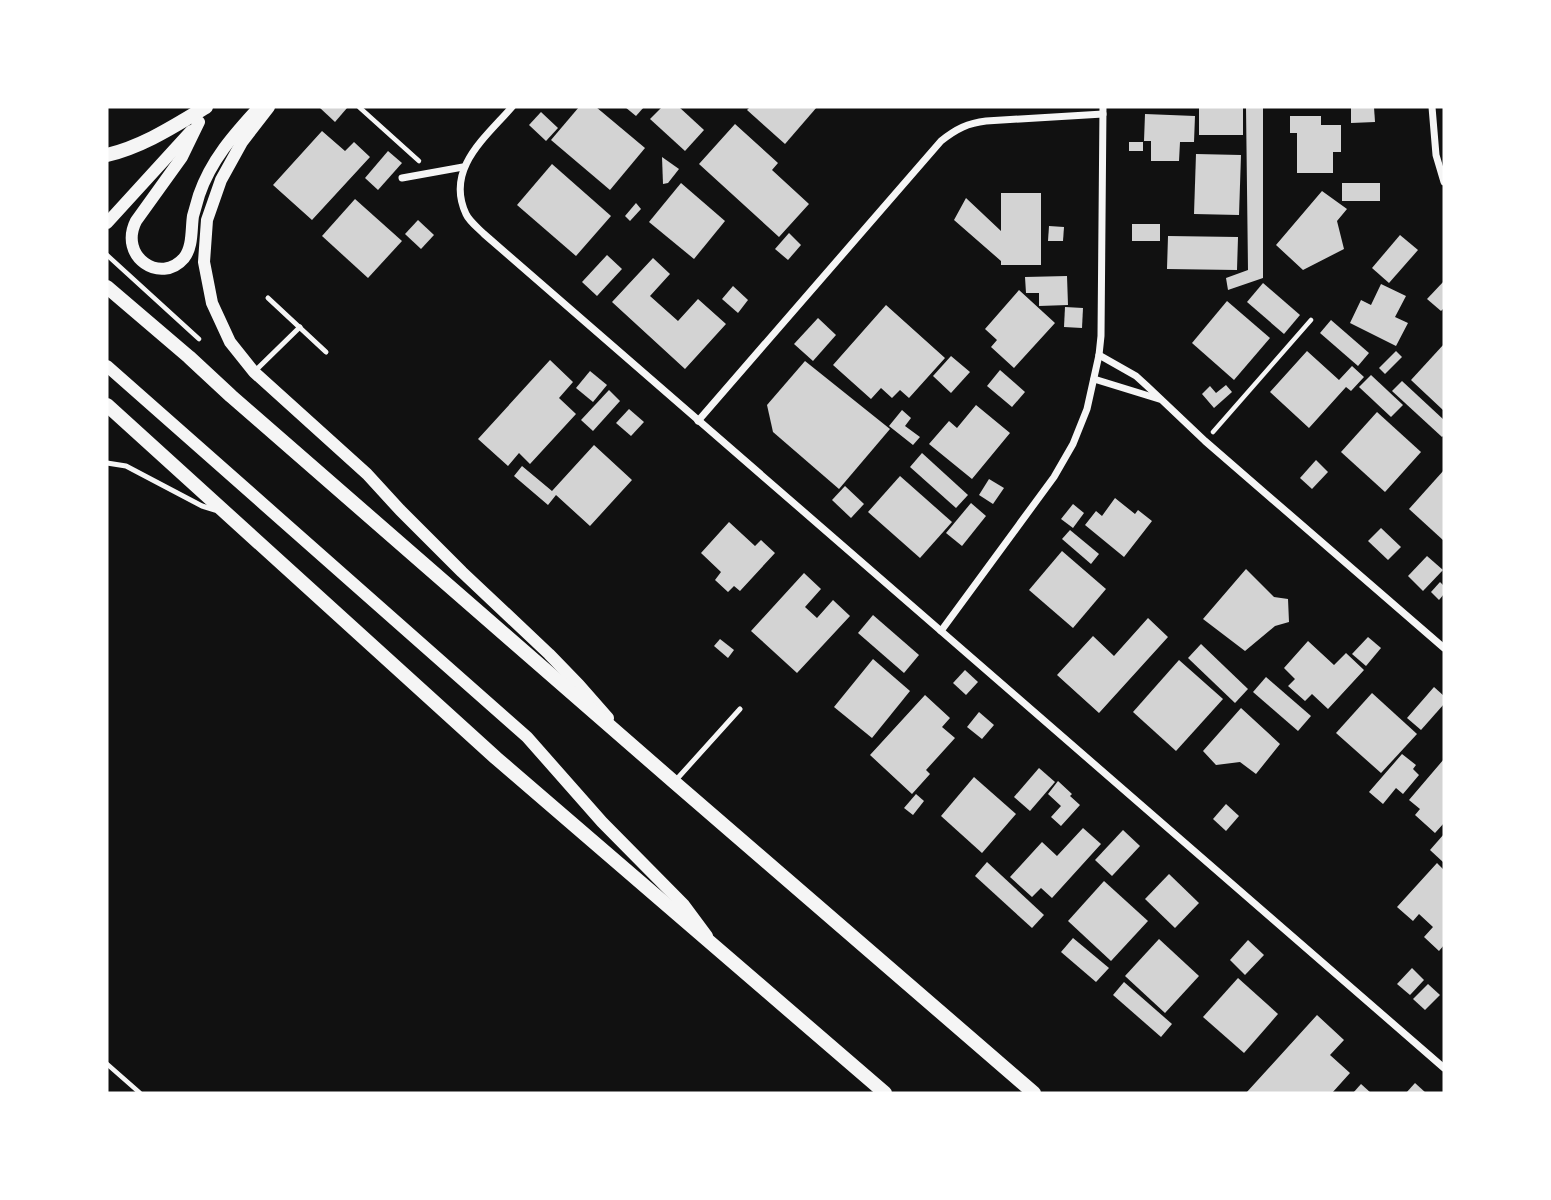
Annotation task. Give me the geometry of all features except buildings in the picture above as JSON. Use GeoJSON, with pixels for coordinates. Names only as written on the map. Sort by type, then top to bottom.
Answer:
{"type":"FeatureCollection","features":[{"type":"Feature","properties":{"kind":"main road"},"geometry":{"type":"LineString","coordinates":[[107,155],[152,140],[209,107]]}},
{"type":"Feature","properties":{"kind":"main road"},"geometry":{"type":"LineString","coordinates":[[107,287],[1034,1093]]}},
{"type":"Feature","properties":{"kind":"main road"},"geometry":{"type":"LineString","coordinates":[[107,405],[496,758],[885,1093]]}},
{"type":"Feature","properties":{"kind":"street"},"geometry":{"type":"LineString","coordinates":[[209,107],[182,157],[132,230],[131,239],[137,257],[152,267],[170,267],[185,257],[194,215],[209,171],[230,140],[259,107]]}},
{"type":"Feature","properties":{"kind":"street"},"geometry":{"type":"LineString","coordinates":[[270,107],[242,142],[221,180],[207,220],[204,262],[212,303],[230,342],[254,372],[367,474],[462,572],[549,654],[621,735]]}},
{"type":"Feature","properties":{"kind":"street"},"geometry":{"type":"LineString","coordinates":[[512,107],[463,167],[459,192],[467,216],[484,234],[1444,1068]]}},
{"type":"Feature","properties":{"kind":"street"},"geometry":{"type":"LineString","coordinates":[[1432,107],[1436,155],[1444,182]]}},
{"type":"Feature","properties":{"kind":"street"},"geometry":{"type":"LineString","coordinates":[[698,421],[932,151],[954,130],[970,123],[1103,110],[1101,336],[1087,409],[1073,444],[1054,477],[941,631]]}},
{"type":"Feature","properties":{"kind":"street"},"geometry":{"type":"LineString","coordinates":[[107,223],[199,122]]}},
{"type":"Feature","properties":{"kind":"street"},"geometry":{"type":"LineString","coordinates":[[402,178],[463,167]]}},
{"type":"Feature","properties":{"kind":"street"},"geometry":{"type":"LineString","coordinates":[[1099,355],[1136,376],[1205,441],[1444,648]]}},
{"type":"Feature","properties":{"kind":"street"},"geometry":{"type":"LineString","coordinates":[[107,366],[527,737],[602,822],[684,905],[716,949]]}},
{"type":"Feature","properties":{"kind":"street"},"geometry":{"type":"LineString","coordinates":[[1094,379],[1160,399]]}},
{"type":"Feature","properties":{"kind":"lane"},"geometry":{"type":"LineString","coordinates":[[268,298],[326,352]]}},
{"type":"Feature","properties":{"kind":"lane"},"geometry":{"type":"LineString","coordinates":[[254,372],[300,327]]}},
{"type":"Feature","properties":{"kind":"lane"},"geometry":{"type":"LineString","coordinates":[[107,463],[126,466],[202,506],[227,514]]}},
{"type":"Feature","properties":{"kind":"lane"},"geometry":{"type":"LineString","coordinates":[[674,782],[740,709]]}},
{"type":"Feature","properties":{"kind":"path"},"geometry":{"type":"LineString","coordinates":[[359,107],[433,173]]}},
{"type":"Feature","properties":{"kind":"path"},"geometry":{"type":"LineString","coordinates":[[107,255],[206,345]]}},
{"type":"Feature","properties":{"kind":"path"},"geometry":{"type":"LineString","coordinates":[[1205,441],[1311,320]]}},
{"type":"Feature","properties":{"kind":"path"},"geometry":{"type":"LineString","coordinates":[[107,1064],[139,1093]]}}]}
